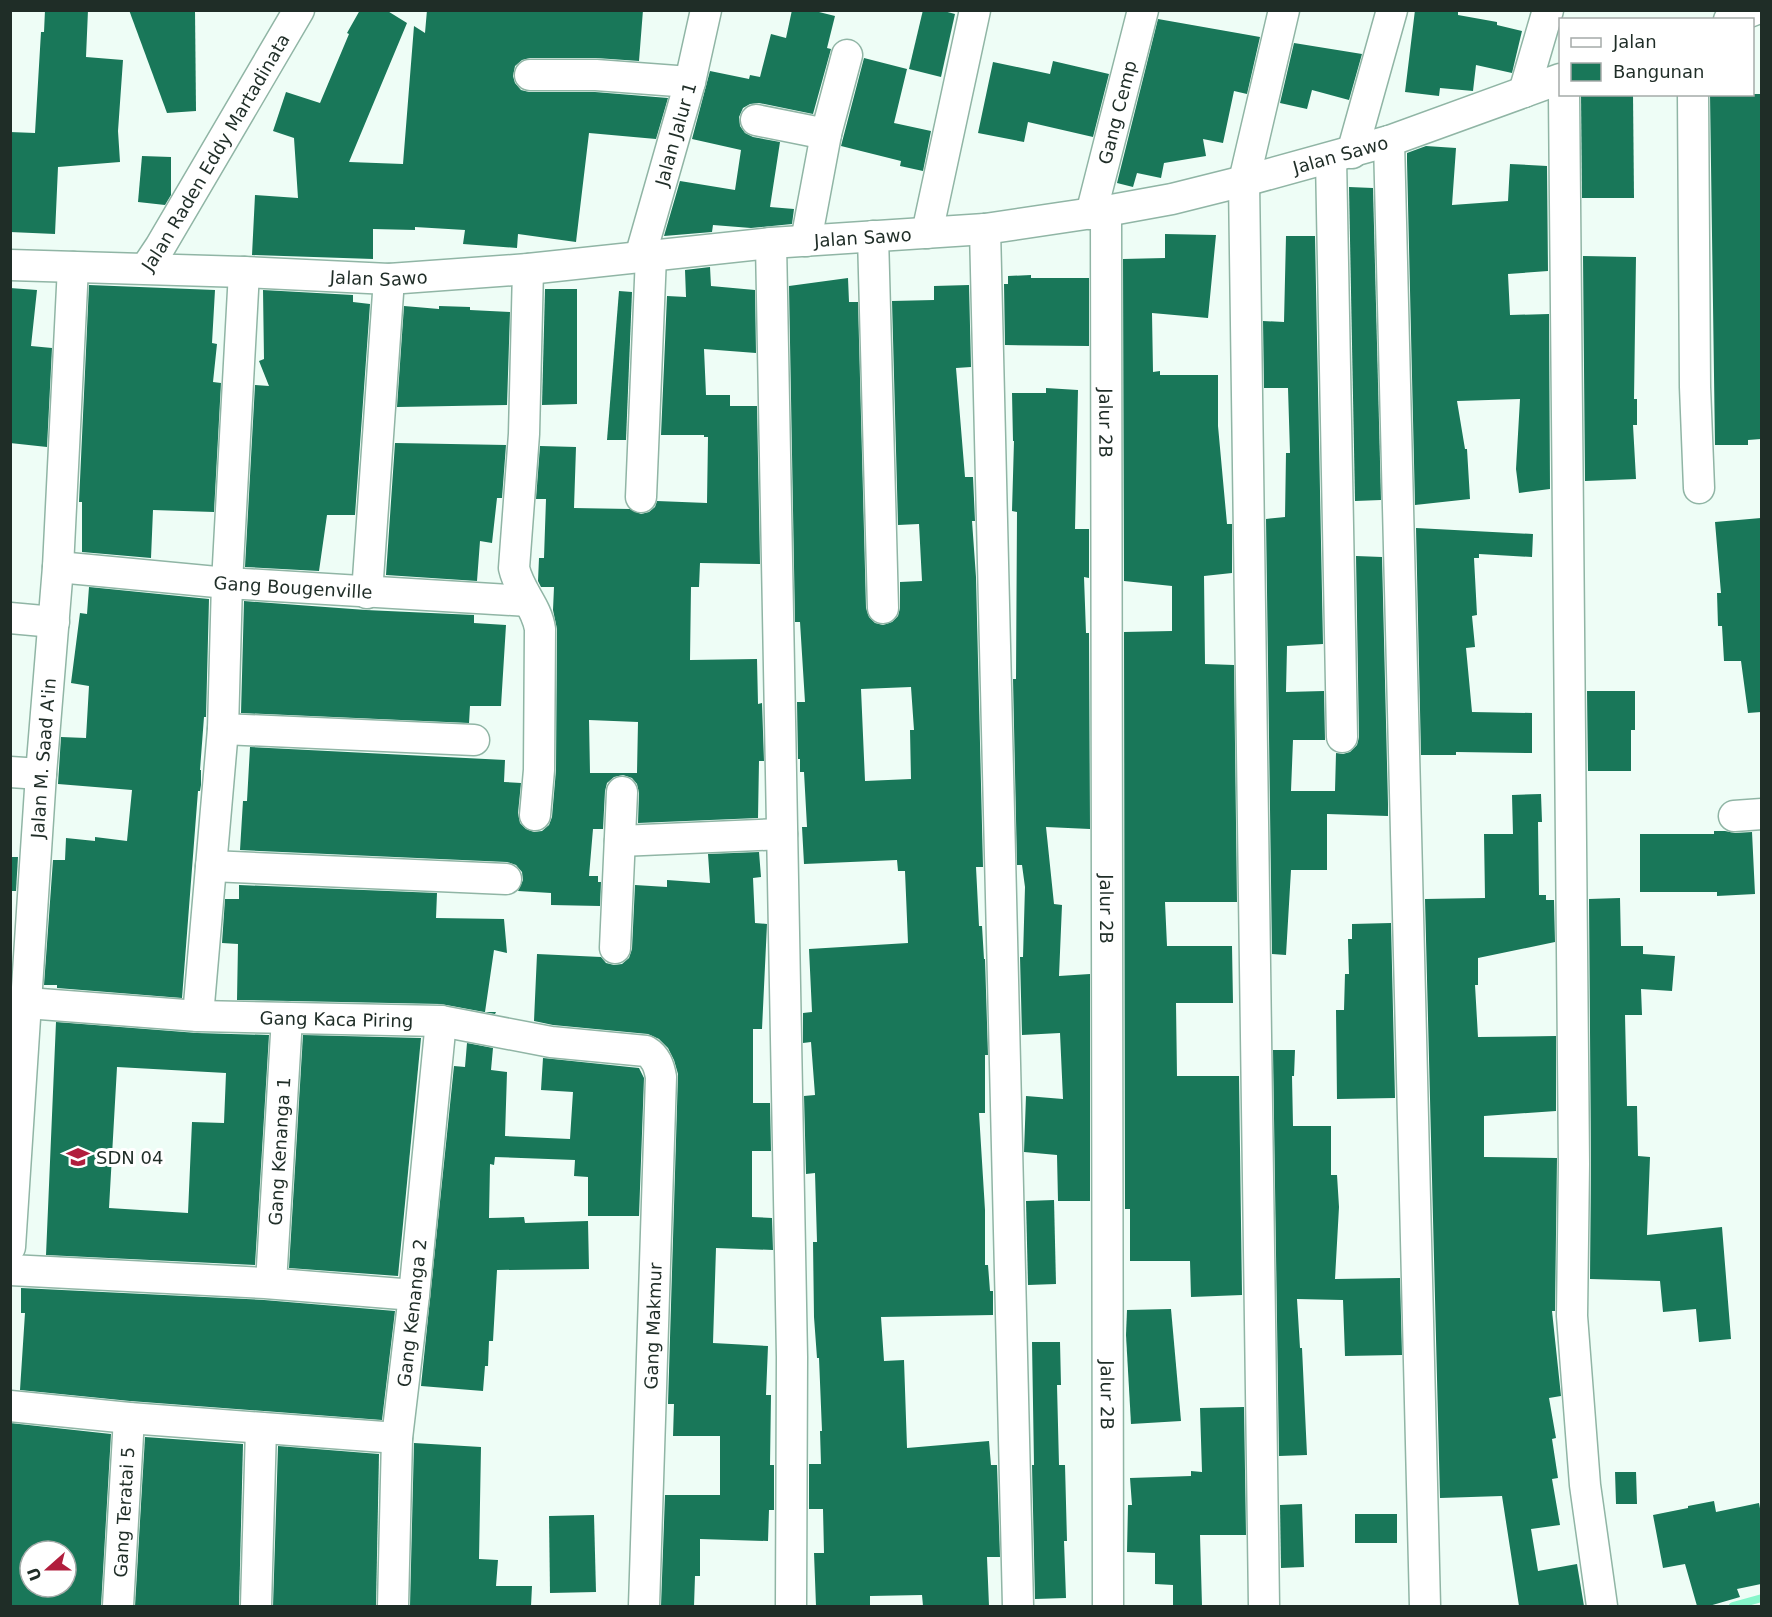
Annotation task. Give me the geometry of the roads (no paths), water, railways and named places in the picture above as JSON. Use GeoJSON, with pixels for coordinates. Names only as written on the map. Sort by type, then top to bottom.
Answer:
{"type":"FeatureCollection","features":[{"type":"Feature","properties":{"kind":"street","name":"Jalan Raden Eddy Martadinata"},"geometry":{"type":"LineString","coordinates":[[10,266],[146,268],[299,10]]}},
{"type":"Feature","properties":{"kind":"street","name":"Jalan Jalur 1"},"geometry":{"type":"LineString","coordinates":[[641,497],[646,257],[706,10]]}},
{"type":"Feature","properties":{"kind":"street"},"geometry":{"type":"LineString","coordinates":[[927,233],[975,10]]}},
{"type":"Feature","properties":{"kind":"street","name":"Gang Cemp"},"geometry":{"type":"LineString","coordinates":[[1099,212],[1143,10]]}},
{"type":"Feature","properties":{"kind":"street"},"geometry":{"type":"LineString","coordinates":[[1263,1606],[1244,181],[1284,10]]}},
{"type":"Feature","properties":{"kind":"street"},"geometry":{"type":"LineString","coordinates":[[1342,738],[1335,458],[1342,156],[1392,10]]}},
{"type":"Feature","properties":{"kind":"street"},"geometry":{"type":"LineString","coordinates":[[1524,92],[1548,10]]}},
{"type":"Feature","properties":{"kind":"street"},"geometry":{"type":"LineString","coordinates":[[1732,18],[1754,10]]}},
{"type":"Feature","properties":{"kind":"street"},"geometry":{"type":"LineString","coordinates":[[806,241],[826,134],[847,55]]}},
{"type":"Feature","properties":{"kind":"street"},"geometry":{"type":"LineString","coordinates":[[530,75],[597,75],[690,82]]}},
{"type":"Feature","properties":{"kind":"street","name":"Jalan Sawo"},"geometry":{"type":"LineString","coordinates":[[146,268],[389,279],[528,269],[771,243],[985,229],[1172,199],[1342,156],[1559,79]]}},
{"type":"Feature","properties":{"kind":"street"},"geometry":{"type":"LineString","coordinates":[[1564,96],[1574,1164],[1572,1316],[1585,1485],[1602,1606]]}},
{"type":"Feature","properties":{"kind":"street"},"geometry":{"type":"LineString","coordinates":[[1693,96],[1695,387],[1699,488]]}},
{"type":"Feature","properties":{"kind":"street"},"geometry":{"type":"LineString","coordinates":[[756,120],[826,134]]}},
{"type":"Feature","properties":{"kind":"street"},"geometry":{"type":"LineString","coordinates":[[1389,141],[1425,1606]]}},
{"type":"Feature","properties":{"kind":"street","name":"Jalur 2B"},"geometry":{"type":"LineString","coordinates":[[1099,212],[1108,1606]]}},
{"type":"Feature","properties":{"kind":"street"},"geometry":{"type":"LineString","coordinates":[[985,229],[1018,1606]]}},
{"type":"Feature","properties":{"kind":"street"},"geometry":{"type":"LineString","coordinates":[[873,236],[883,608]]}},
{"type":"Feature","properties":{"kind":"street"},"geometry":{"type":"LineString","coordinates":[[771,243],[792,1357],[791,1606]]}},
{"type":"Feature","properties":{"kind":"street","name":"Jalan M. Saad A'in"},"geometry":{"type":"LineString","coordinates":[[11,1235],[41,774],[58,567],[73,267]]}},
{"type":"Feature","properties":{"kind":"street"},"geometry":{"type":"LineString","coordinates":[[528,269],[524,434],[514,568],[519,586],[538,619],[541,647],[539,770],[535,815]]}},
{"type":"Feature","properties":{"kind":"street"},"geometry":{"type":"LineString","coordinates":[[198,1016],[222,729],[226,584],[244,272]]}},
{"type":"Feature","properties":{"kind":"street"},"geometry":{"type":"LineString","coordinates":[[367,593],[389,279]]}},
{"type":"Feature","properties":{"kind":"street","name":"Gang Bougenville"},"geometry":{"type":"LineString","coordinates":[[58,567],[226,584],[528,601]]}},
{"type":"Feature","properties":{"kind":"street"},"geometry":{"type":"LineString","coordinates":[[10,618],[54,622]]}},
{"type":"Feature","properties":{"kind":"street"},"geometry":{"type":"LineString","coordinates":[[222,729],[474,740]]}},
{"type":"Feature","properties":{"kind":"street"},"geometry":{"type":"LineString","coordinates":[[10,772],[41,774]]}},
{"type":"Feature","properties":{"kind":"street"},"geometry":{"type":"LineString","coordinates":[[615,948],[622,792]]}},
{"type":"Feature","properties":{"kind":"street"},"geometry":{"type":"LineString","coordinates":[[620,841],[782,834]]}},
{"type":"Feature","properties":{"kind":"street"},"geometry":{"type":"LineString","coordinates":[[211,866],[506,879]]}},
{"type":"Feature","properties":{"kind":"street","name":"Gang Kaca Piring"},"geometry":{"type":"LineString","coordinates":[[27,1003],[198,1016],[441,1021],[551,1042],[646,1051]]}},
{"type":"Feature","properties":{"kind":"street","name":"Gang Kenanga 1"},"geometry":{"type":"LineString","coordinates":[[271,1283],[287,1018]]}},
{"type":"Feature","properties":{"kind":"street","name":"Gang Kenanga 2"},"geometry":{"type":"LineString","coordinates":[[393,1606],[397,1438],[414,1295],[441,1021]]}},
{"type":"Feature","properties":{"kind":"street","name":"Gang Makmur"},"geometry":{"type":"LineString","coordinates":[[644,1606],[661,1077],[652,1054],[646,1051]]}},
{"type":"Feature","properties":{"kind":"street"},"geometry":{"type":"LineString","coordinates":[[10,1270],[271,1283],[414,1295]]}},
{"type":"Feature","properties":{"kind":"street"},"geometry":{"type":"LineString","coordinates":[[10,1406],[129,1418],[397,1438]]}},
{"type":"Feature","properties":{"kind":"street","name":"Gang Teratai 5"},"geometry":{"type":"LineString","coordinates":[[118,1606],[129,1418]]}},
{"type":"Feature","properties":{"kind":"street"},"geometry":{"type":"LineString","coordinates":[[256,1606],[261,1428]]}},
{"type":"Feature","properties":{"kind":"waterway"},"geometry":{"type":"LineString","coordinates":[[1733,1606],[1762,1598]]}},
{"type":"Feature","properties":{"kind":"place","name":"SDN 04"},"geometry":{"type":"Point","coordinates":[78,1157]}}]}
